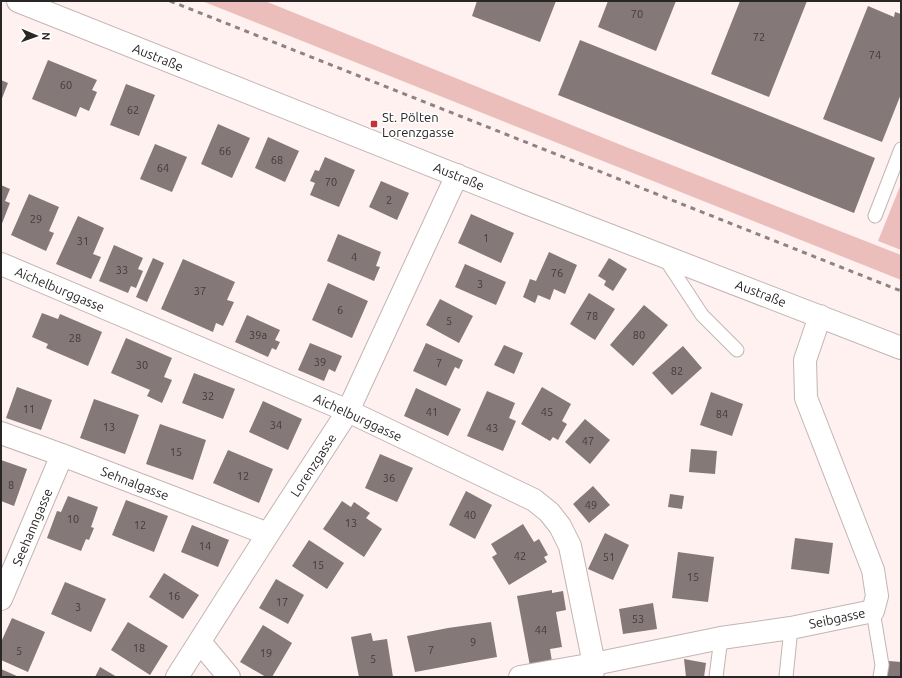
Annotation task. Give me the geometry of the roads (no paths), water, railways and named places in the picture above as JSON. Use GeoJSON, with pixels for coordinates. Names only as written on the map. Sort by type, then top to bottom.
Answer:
{"type":"FeatureCollection","features":[{"type":"Feature","properties":{"kind":"street","name":"Austraße"},"geometry":{"type":"LineString","coordinates":[[18,1],[663,256],[901,348]]}},
{"type":"Feature","properties":{"kind":"street","name":"Lorenzgasse"},"geometry":{"type":"LineString","coordinates":[[177,677],[348,411],[457,175]]}},
{"type":"Feature","properties":{"kind":"street","name":"Aichelburggasse"},"geometry":{"type":"LineString","coordinates":[[1,264],[348,411],[534,500],[549,512],[560,526],[570,546],[593,670]]}},
{"type":"Feature","properties":{"kind":"street","name":"Seibgasse"},"geometry":{"type":"LineString","coordinates":[[520,677],[593,670],[721,638],[761,631],[791,628],[873,611],[877,596],[873,570],[806,398],[805,360],[820,316]]}},
{"type":"Feature","properties":{"kind":"street","name":"Sehnalgasse"},"geometry":{"type":"LineString","coordinates":[[1,434],[62,455],[268,534]]}},
{"type":"Feature","properties":{"kind":"street","name":"Seehanngasse"},"geometry":{"type":"LineString","coordinates":[[3,588],[62,455]]}},
{"type":"Feature","properties":{"kind":"street"},"geometry":{"type":"LineString","coordinates":[[200,642],[229,677]]}},
{"type":"Feature","properties":{"kind":"lane"},"geometry":{"type":"LineString","coordinates":[[875,216],[901,150]]}},
{"type":"Feature","properties":{"kind":"lane"},"geometry":{"type":"LineString","coordinates":[[663,256],[702,315],[737,350]]}},
{"type":"Feature","properties":{"kind":"lane"},"geometry":{"type":"LineString","coordinates":[[873,611],[882,665],[880,677]]}},
{"type":"Feature","properties":{"kind":"lane"},"geometry":{"type":"LineString","coordinates":[[786,677],[791,628]]}},
{"type":"Feature","properties":{"kind":"lane"},"geometry":{"type":"LineString","coordinates":[[716,677],[721,638]]}},
{"type":"Feature","properties":{"kind":"railway"},"geometry":{"type":"LineString","coordinates":[[170,1],[901,291]]}},
{"type":"Feature","properties":{"kind":"place","name":"St. Pölten Lorenzgasse"},"geometry":{"type":"Point","coordinates":[374,124]}}]}
